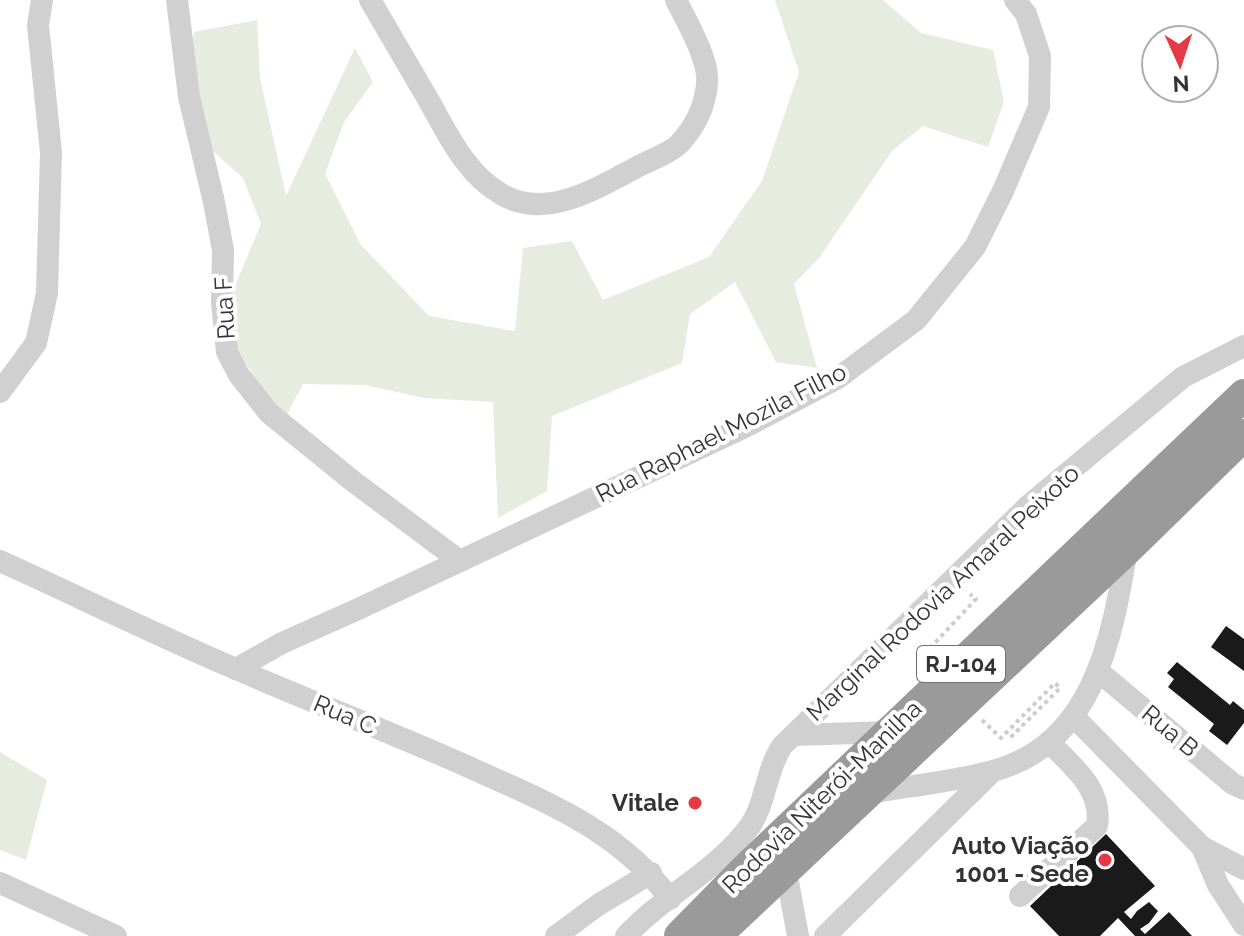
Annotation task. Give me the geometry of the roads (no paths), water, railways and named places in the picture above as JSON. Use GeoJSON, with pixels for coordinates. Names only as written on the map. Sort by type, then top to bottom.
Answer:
{"type":"FeatureCollection","features":[{"type":"Feature","properties":{"kind":"highway","name":"Rodovia Niterói-Manilha"},"geometry":{"type":"LineString","coordinates":[[680,936],[737,861],[890,732],[1244,395]]}},
{"type":"Feature","properties":{"kind":"highway","name":"Rodovia Niterói-Manilha"},"geometry":{"type":"LineString","coordinates":[[715,936],[1244,435]]}},
{"type":"Feature","properties":{"kind":"street"},"geometry":{"type":"LineString","coordinates":[[0,392],[36,343],[47,293],[51,153],[38,25],[42,0]]}},
{"type":"Feature","properties":{"kind":"street","name":"Rua F"},"geometry":{"type":"LineString","coordinates":[[177,0],[189,97],[223,250],[222,303],[227,352],[239,375],[269,413],[354,482],[460,561]]}},
{"type":"Feature","properties":{"kind":"street"},"geometry":{"type":"LineString","coordinates":[[370,0],[460,154],[481,180],[503,196],[530,204],[556,203],[578,197],[677,146],[691,129],[701,112],[708,82],[706,66],[676,0]]}},
{"type":"Feature","properties":{"kind":"street","name":"Rua Raphael Mozila Filho"},"geometry":{"type":"LineString","coordinates":[[236,669],[282,643],[749,425],[838,378],[916,320],[975,247],[1039,107],[1040,56],[1026,14],[1015,0]]}},
{"type":"Feature","properties":{"kind":"street","name":"Marginal Rodovia Amaral Peixoto"},"geometry":{"type":"LineString","coordinates":[[626,936],[642,919],[670,899],[737,861],[773,760],[794,735],[1028,506],[1183,377],[1244,346]]}},
{"type":"Feature","properties":{"kind":"street"},"geometry":{"type":"LineString","coordinates":[[867,794],[992,772],[1050,743],[1074,717],[1098,671],[1115,619],[1127,549]]}},
{"type":"Feature","properties":{"kind":"street","name":"Rua C"},"geometry":{"type":"LineString","coordinates":[[0,561],[236,669],[547,802],[609,837],[651,873],[670,899]]}},
{"type":"Feature","properties":{"kind":"street","name":"Rua B"},"geometry":{"type":"LineString","coordinates":[[1098,671],[1233,784],[1244,789]]}},
{"type":"Feature","properties":{"kind":"street"},"geometry":{"type":"LineString","coordinates":[[1074,717],[1202,847],[1244,869]]}},
{"type":"Feature","properties":{"kind":"street"},"geometry":{"type":"LineString","coordinates":[[794,735],[890,732]]}},
{"type":"Feature","properties":{"kind":"street"},"geometry":{"type":"LineString","coordinates":[[1020,896],[1097,826],[1097,798],[1083,777],[1050,743]]}},
{"type":"Feature","properties":{"kind":"street"},"geometry":{"type":"LineString","coordinates":[[825,936],[992,772]]}},
{"type":"Feature","properties":{"kind":"street"},"geometry":{"type":"LineString","coordinates":[[1202,847],[1218,885],[1244,925]]}},
{"type":"Feature","properties":{"kind":"street"},"geometry":{"type":"LineString","coordinates":[[786,871],[798,936]]}},
{"type":"Feature","properties":{"kind":"street"},"geometry":{"type":"LineString","coordinates":[[556,936],[598,905],[651,873]]}},
{"type":"Feature","properties":{"kind":"street"},"geometry":{"type":"LineString","coordinates":[[0,883],[116,936]]}},
{"type":"Feature","properties":{"kind":"place","name":"Vitale"},"geometry":{"type":"Point","coordinates":[695,803]}},
{"type":"Feature","properties":{"kind":"place","name":"Auto Viação 1001 - Sede"},"geometry":{"type":"Point","coordinates":[1105,860]}}]}
